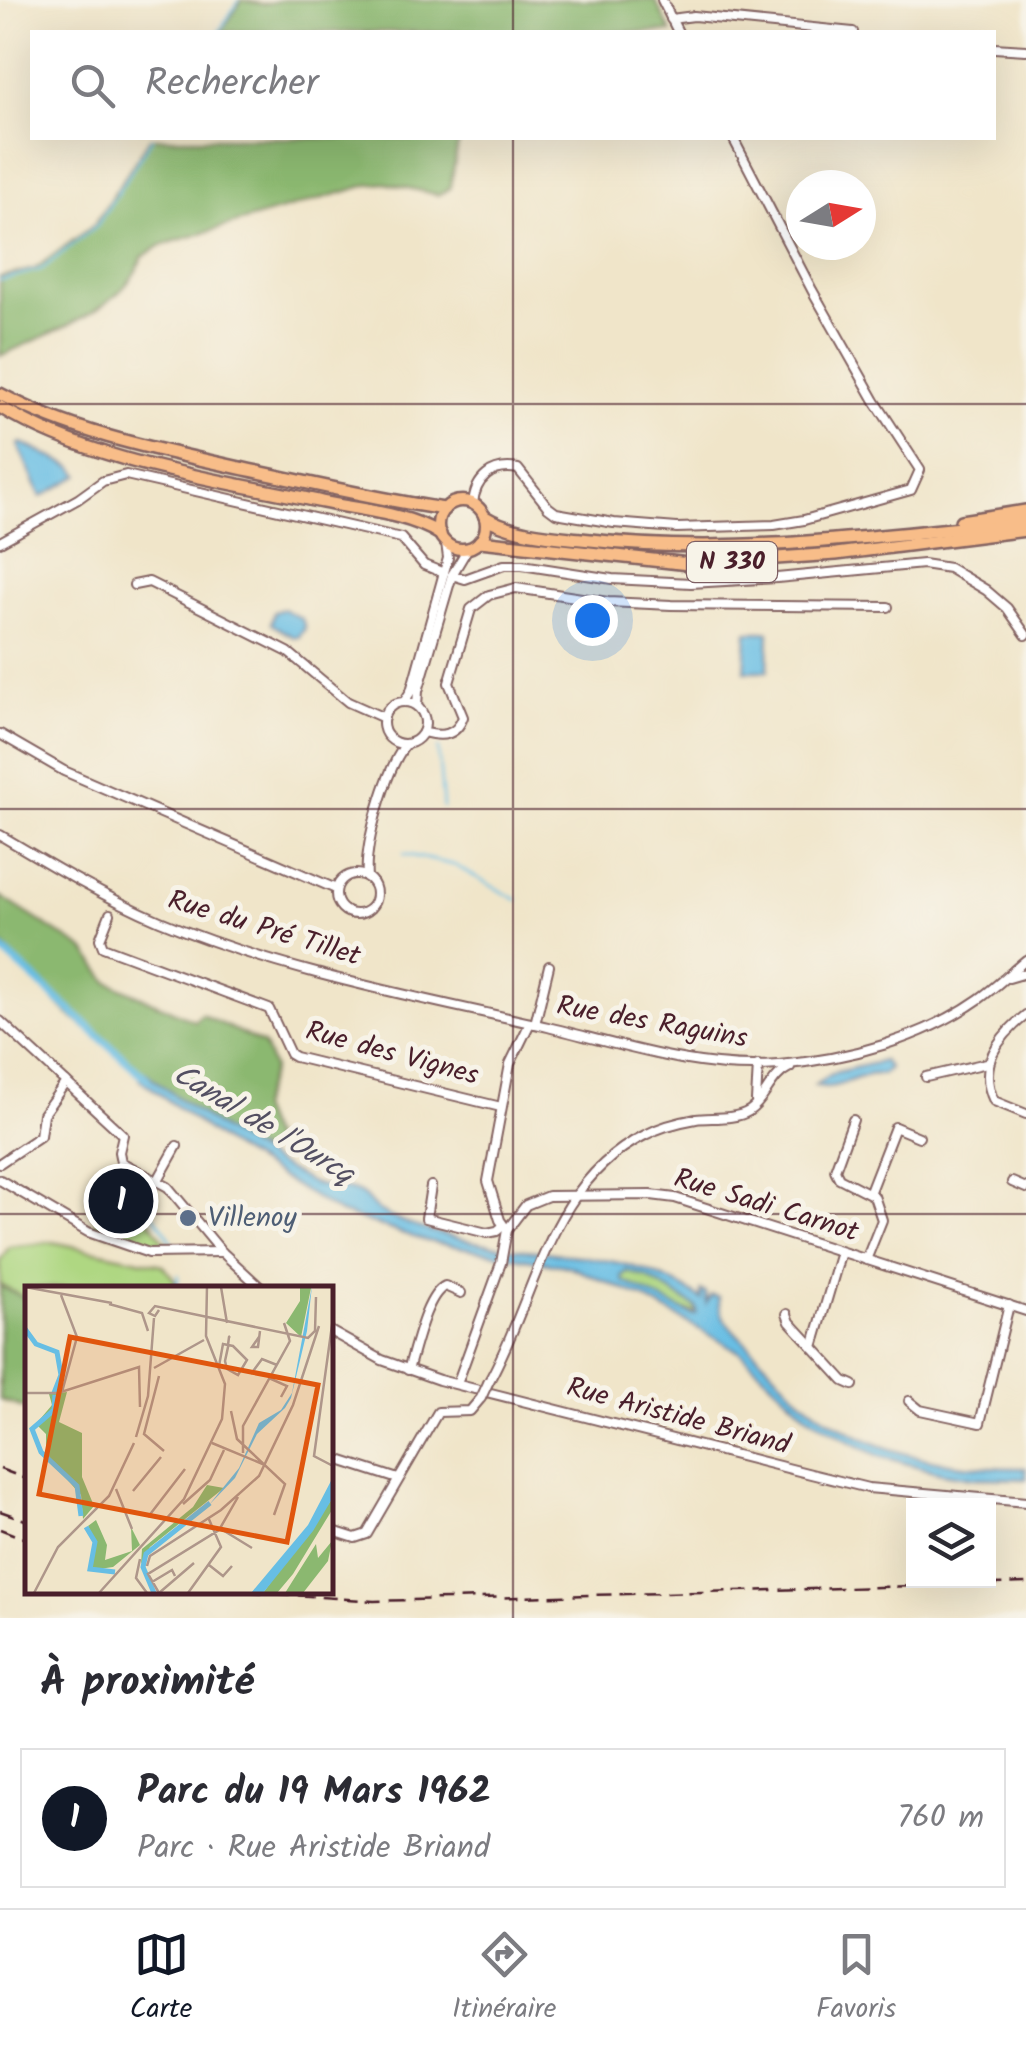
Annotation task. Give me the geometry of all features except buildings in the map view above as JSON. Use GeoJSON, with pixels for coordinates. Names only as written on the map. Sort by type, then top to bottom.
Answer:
{"type":"FeatureCollection","features":[{"type":"Feature","properties":{"kind":"highway"},"geometry":{"type":"LineString","coordinates":[[0,394],[63,422],[117,439],[444,510]]}},
{"type":"Feature","properties":{"kind":"highway","name":"N 330"},"geometry":{"type":"LineString","coordinates":[[0,407],[24,422],[75,443],[210,478],[408,521],[443,539]]}},
{"type":"Feature","properties":{"kind":"highway"},"geometry":{"type":"LineString","coordinates":[[916,532],[944,523],[1026,510]]}},
{"type":"Feature","properties":{"kind":"highway","name":"N 330"},"geometry":{"type":"LineString","coordinates":[[484,517],[554,536],[658,546],[769,545],[1026,521]]}},
{"type":"Feature","properties":{"kind":"highway","name":"N 330"},"geometry":{"type":"LineString","coordinates":[[474,545],[689,564],[836,554],[1026,530]]}},
{"type":"Feature","properties":{"kind":"highway"},"geometry":{"type":"LineString","coordinates":[[983,536],[1026,538]]}},
{"type":"Feature","properties":{"kind":"main road"},"geometry":{"type":"LineString","coordinates":[[443,539],[438,521],[444,510],[458,502],[474,504],[484,517],[486,530],[474,545]]}},
{"type":"Feature","properties":{"kind":"main road","name":"N 330"},"geometry":{"type":"LineString","coordinates":[[443,539],[474,545]]}},
{"type":"Feature","properties":{"kind":"street"},"geometry":{"type":"LineString","coordinates":[[662,0],[677,30]]}},
{"type":"Feature","properties":{"kind":"street"},"geometry":{"type":"LineString","coordinates":[[671,18],[694,16],[832,30]]}},
{"type":"Feature","properties":{"kind":"street"},"geometry":{"type":"LineString","coordinates":[[996,48],[1026,50]]}},
{"type":"Feature","properties":{"kind":"street"},"geometry":{"type":"LineString","coordinates":[[474,504],[474,490],[486,474],[508,467],[518,468],[548,508],[566,515],[614,524],[677,528],[774,525],[912,490],[920,470],[839,338],[733,140]]}},
{"type":"Feature","properties":{"kind":"street"},"geometry":{"type":"LineString","coordinates":[[0,542],[78,500],[103,481],[126,475],[401,538],[424,566],[465,579],[504,566],[612,579],[691,583],[924,564],[949,568],[986,590],[1026,635]]}},
{"type":"Feature","properties":{"kind":"street"},"geometry":{"type":"LineString","coordinates":[[355,874],[366,856],[392,766],[406,744],[423,732],[418,691],[448,574],[443,539]]}},
{"type":"Feature","properties":{"kind":"street"},"geometry":{"type":"LineString","coordinates":[[404,702],[448,574],[474,545]]}},
{"type":"Feature","properties":{"kind":"street"},"geometry":{"type":"LineString","coordinates":[[134,585],[149,582],[258,635],[288,652],[348,702],[384,718]]}},
{"type":"Feature","properties":{"kind":"street"},"geometry":{"type":"LineString","coordinates":[[423,732],[440,736],[460,726],[463,718],[450,683],[471,609],[480,600],[507,588],[640,603],[888,607]]}},
{"type":"Feature","properties":{"kind":"street"},"geometry":{"type":"LineString","coordinates":[[392,766],[384,718],[391,707],[404,702],[417,706]]}},
{"type":"Feature","properties":{"kind":"street"},"geometry":{"type":"LineString","coordinates":[[0,734],[64,771],[336,889]]}},
{"type":"Feature","properties":{"kind":"street"},"geometry":{"type":"LineString","coordinates":[[390,739],[406,744]]}},
{"type":"Feature","properties":{"kind":"street","name":"Rue du Pré Tillet"},"geometry":{"type":"LineString","coordinates":[[0,834],[114,900],[224,946],[533,1024]]}},
{"type":"Feature","properties":{"kind":"street"},"geometry":{"type":"LineString","coordinates":[[366,856],[367,877],[375,887],[375,900],[360,914],[341,908],[335,896],[343,878],[355,874],[367,877]]}},
{"type":"Feature","properties":{"kind":"street","name":"Rue des Vignes"},"geometry":{"type":"LineString","coordinates":[[110,914],[100,939],[103,947],[269,1009],[295,1057],[501,1107]]}},
{"type":"Feature","properties":{"kind":"street"},"geometry":{"type":"LineString","coordinates":[[1004,979],[1026,960]]}},
{"type":"Feature","properties":{"kind":"street"},"geometry":{"type":"LineString","coordinates":[[457,1384],[501,1262],[505,1231],[488,1181],[510,1064],[533,1024],[549,966]]}},
{"type":"Feature","properties":{"kind":"street"},"geometry":{"type":"LineString","coordinates":[[1004,979],[1026,973]]}},
{"type":"Feature","properties":{"kind":"street","name":"Rue des Raguins"},"geometry":{"type":"LineString","coordinates":[[533,1024],[659,1054],[731,1065],[798,1063],[854,1054],[883,1044],[944,1019],[1004,979]]}},
{"type":"Feature","properties":{"kind":"street"},"geometry":{"type":"LineString","coordinates":[[1026,1015],[999,1042],[987,1063],[987,1086],[994,1101],[1026,1114]]}},
{"type":"Feature","properties":{"kind":"street"},"geometry":{"type":"LineString","coordinates":[[0,1021],[123,1135],[121,1162],[158,1180],[176,1195],[222,1252],[259,1286]]}},
{"type":"Feature","properties":{"kind":"street"},"geometry":{"type":"LineString","coordinates":[[332,1531],[355,1538],[367,1534],[438,1412],[470,1410],[481,1398],[573,1196],[604,1163],[644,1135],[692,1120],[738,1115],[757,1103],[775,1078],[798,1063]]}},
{"type":"Feature","properties":{"kind":"street"},"geometry":{"type":"LineString","coordinates":[[926,1077],[936,1070],[987,1063]]}},
{"type":"Feature","properties":{"kind":"street"},"geometry":{"type":"LineString","coordinates":[[757,1103],[767,1076],[761,1065]]}},
{"type":"Feature","properties":{"kind":"street"},"geometry":{"type":"LineString","coordinates":[[0,1163],[40,1136],[43,1114],[66,1082]]}},
{"type":"Feature","properties":{"kind":"street"},"geometry":{"type":"LineString","coordinates":[[853,1120],[834,1170],[839,1178],[870,1191]]}},
{"type":"Feature","properties":{"kind":"street"},"geometry":{"type":"LineString","coordinates":[[866,1260],[882,1220],[870,1191],[895,1127],[919,1137]]}},
{"type":"Feature","properties":{"kind":"street"},"geometry":{"type":"LineString","coordinates":[[158,1180],[177,1146]]}},
{"type":"Feature","properties":{"kind":"street"},"geometry":{"type":"LineString","coordinates":[[1012,1182],[1026,1188]]}},
{"type":"Feature","properties":{"kind":"street"},"geometry":{"type":"LineString","coordinates":[[2,1184],[88,1232],[148,1253],[222,1252]]}},
{"type":"Feature","properties":{"kind":"street"},"geometry":{"type":"LineString","coordinates":[[431,1186],[426,1218],[487,1233],[505,1231]]}},
{"type":"Feature","properties":{"kind":"street","name":"Rue Sadi Carnot"},"geometry":{"type":"LineString","coordinates":[[505,1231],[526,1205],[548,1196],[675,1198],[1026,1311]]}},
{"type":"Feature","properties":{"kind":"street"},"geometry":{"type":"LineString","coordinates":[[813,1347],[841,1252]]}},
{"type":"Feature","properties":{"kind":"street"},"geometry":{"type":"LineString","coordinates":[[408,1370],[426,1319],[426,1308],[436,1290],[445,1286],[461,1292]]}},
{"type":"Feature","properties":{"kind":"street"},"geometry":{"type":"LineString","coordinates":[[908,1402],[916,1409],[980,1423],[1008,1305]]}},
{"type":"Feature","properties":{"kind":"street"},"geometry":{"type":"LineString","coordinates":[[787,1314],[813,1347],[853,1385]]}},
{"type":"Feature","properties":{"kind":"street","name":"Rue Aristide Briand"},"geometry":{"type":"LineString","coordinates":[[332,1331],[408,1370],[868,1488],[1026,1502]]}},
{"type":"Feature","properties":{"kind":"street"},"geometry":{"type":"LineString","coordinates":[[332,1459],[398,1479]]}},
{"type":"Feature","properties":{"kind":"street"},"geometry":{"type":"LineString","coordinates":[[921,1492],[921,1498]]}},
{"type":"Feature","properties":{"kind":"green space"},"geometry":{"type":"Polygon","coordinates":[[[242,0],[262,4],[283,0],[655,0],[670,30],[222,30],[242,0]]]}},
{"type":"Feature","properties":{"kind":"green space"},"geometry":{"type":"Polygon","coordinates":[[[149,140],[459,140],[450,188],[439,195],[385,183],[368,185],[162,245],[142,257],[120,292],[102,306],[0,356],[0,277],[35,269],[94,225],[149,140]]]}},
{"type":"Feature","properties":{"kind":"green space"},"geometry":{"type":"Polygon","coordinates":[[[0,896],[86,951],[108,982],[195,1021],[201,1014],[263,1044],[273,1068],[259,1108],[272,1140],[265,1151],[244,1148],[67,1013],[0,942],[0,896]]]}},
{"type":"Feature","properties":{"kind":"green space"},"geometry":{"type":"Polygon","coordinates":[[[117,1174],[169,1248],[93,1229],[117,1174]]]}},
{"type":"Feature","properties":{"kind":"green space"},"geometry":{"type":"Polygon","coordinates":[[[53,1242],[163,1265],[176,1282],[174,1286],[25,1286],[25,1299],[0,1284],[0,1261],[9,1247],[53,1242]]]}},
{"type":"Feature","properties":{"kind":"green space"},"geometry":{"type":"Polygon","coordinates":[[[627,1271],[646,1277],[696,1307],[696,1313],[680,1310],[623,1281],[627,1271]]]}},
{"type":"Feature","properties":{"kind":"green space"},"geometry":{"type":"Polygon","coordinates":[[[0,1286],[25,1298],[25,1408],[0,1400],[0,1286]]]}},
{"type":"Feature","properties":{"kind":"water"},"geometry":{"type":"Polygon","coordinates":[[[18,445],[73,467],[80,475],[41,497],[18,445]]]}},
{"type":"Feature","properties":{"kind":"water"},"geometry":{"type":"Polygon","coordinates":[[[283,609],[302,619],[305,628],[299,637],[271,624],[274,612],[283,609]]]}},
{"type":"Feature","properties":{"kind":"water"},"geometry":{"type":"Polygon","coordinates":[[[747,632],[769,632],[768,671],[745,671],[747,632]]]}},
{"type":"Feature","properties":{"kind":"water"},"geometry":{"type":"Polygon","coordinates":[[[883,1061],[889,1068],[882,1075],[873,1074],[832,1087],[815,1085],[833,1073],[883,1061]]]}},
{"type":"Feature","properties":{"kind":"water"},"geometry":{"type":"Polygon","coordinates":[[[146,1073],[268,1159],[318,1185],[357,1192],[379,1211],[400,1221],[497,1246],[616,1262],[673,1282],[701,1299],[701,1291],[706,1293],[707,1303],[712,1295],[719,1297],[722,1313],[736,1334],[798,1396],[848,1431],[876,1444],[935,1460],[1026,1468],[1026,1479],[942,1473],[879,1456],[808,1416],[740,1352],[642,1297],[571,1267],[426,1241],[340,1213],[224,1143],[140,1079],[146,1073]],[[627,1271],[622,1276],[623,1281],[693,1315],[697,1313],[696,1307],[646,1277],[627,1271]]]}},
{"type":"Feature","properties":{"kind":"waterway"},"geometry":{"type":"LineString","coordinates":[[220,30],[239,0]]}},
{"type":"Feature","properties":{"kind":"waterway"},"geometry":{"type":"LineString","coordinates":[[0,280],[42,269],[97,225],[151,140]]}},
{"type":"Feature","properties":{"kind":"waterway"},"geometry":{"type":"LineString","coordinates":[[438,749],[443,807]]}},
{"type":"Feature","properties":{"kind":"waterway"},"geometry":{"type":"LineString","coordinates":[[404,854],[454,865],[517,900]]}},
{"type":"Feature","properties":{"kind":"waterway","name":"Canal de l'Ourcq"},"geometry":{"type":"LineString","coordinates":[[0,948],[147,1079]]}},
{"type":"Feature","properties":{"kind":"waterway"},"geometry":{"type":"LineString","coordinates":[[119,1169],[175,1248]]}},
{"type":"Feature","properties":{"kind":"waterway"},"geometry":{"type":"LineString","coordinates":[[177,1286],[178,1275]]}},
{"type":"Feature","properties":{"kind":"railway"},"geometry":{"type":"LineString","coordinates":[[0,1469],[24,1478]]}},
{"type":"Feature","properties":{"kind":"railway"},"geometry":{"type":"LineString","coordinates":[[0,1511],[25,1520]]}},
{"type":"Feature","properties":{"kind":"railway"},"geometry":{"type":"LineString","coordinates":[[0,1529],[25,1539]]}},
{"type":"Feature","properties":{"kind":"railway"},"geometry":{"type":"LineString","coordinates":[[269,1593],[374,1601],[1026,1583]]}},
{"type":"Feature","properties":{"kind":"place","name":"Parc du 19 Mars 1962"},"geometry":{"type":"Point","coordinates":[121,1201]}},
{"type":"Feature","properties":{"kind":"place","name":"Villenoy"},"geometry":{"type":"Point","coordinates":[188,1218]}}]}
